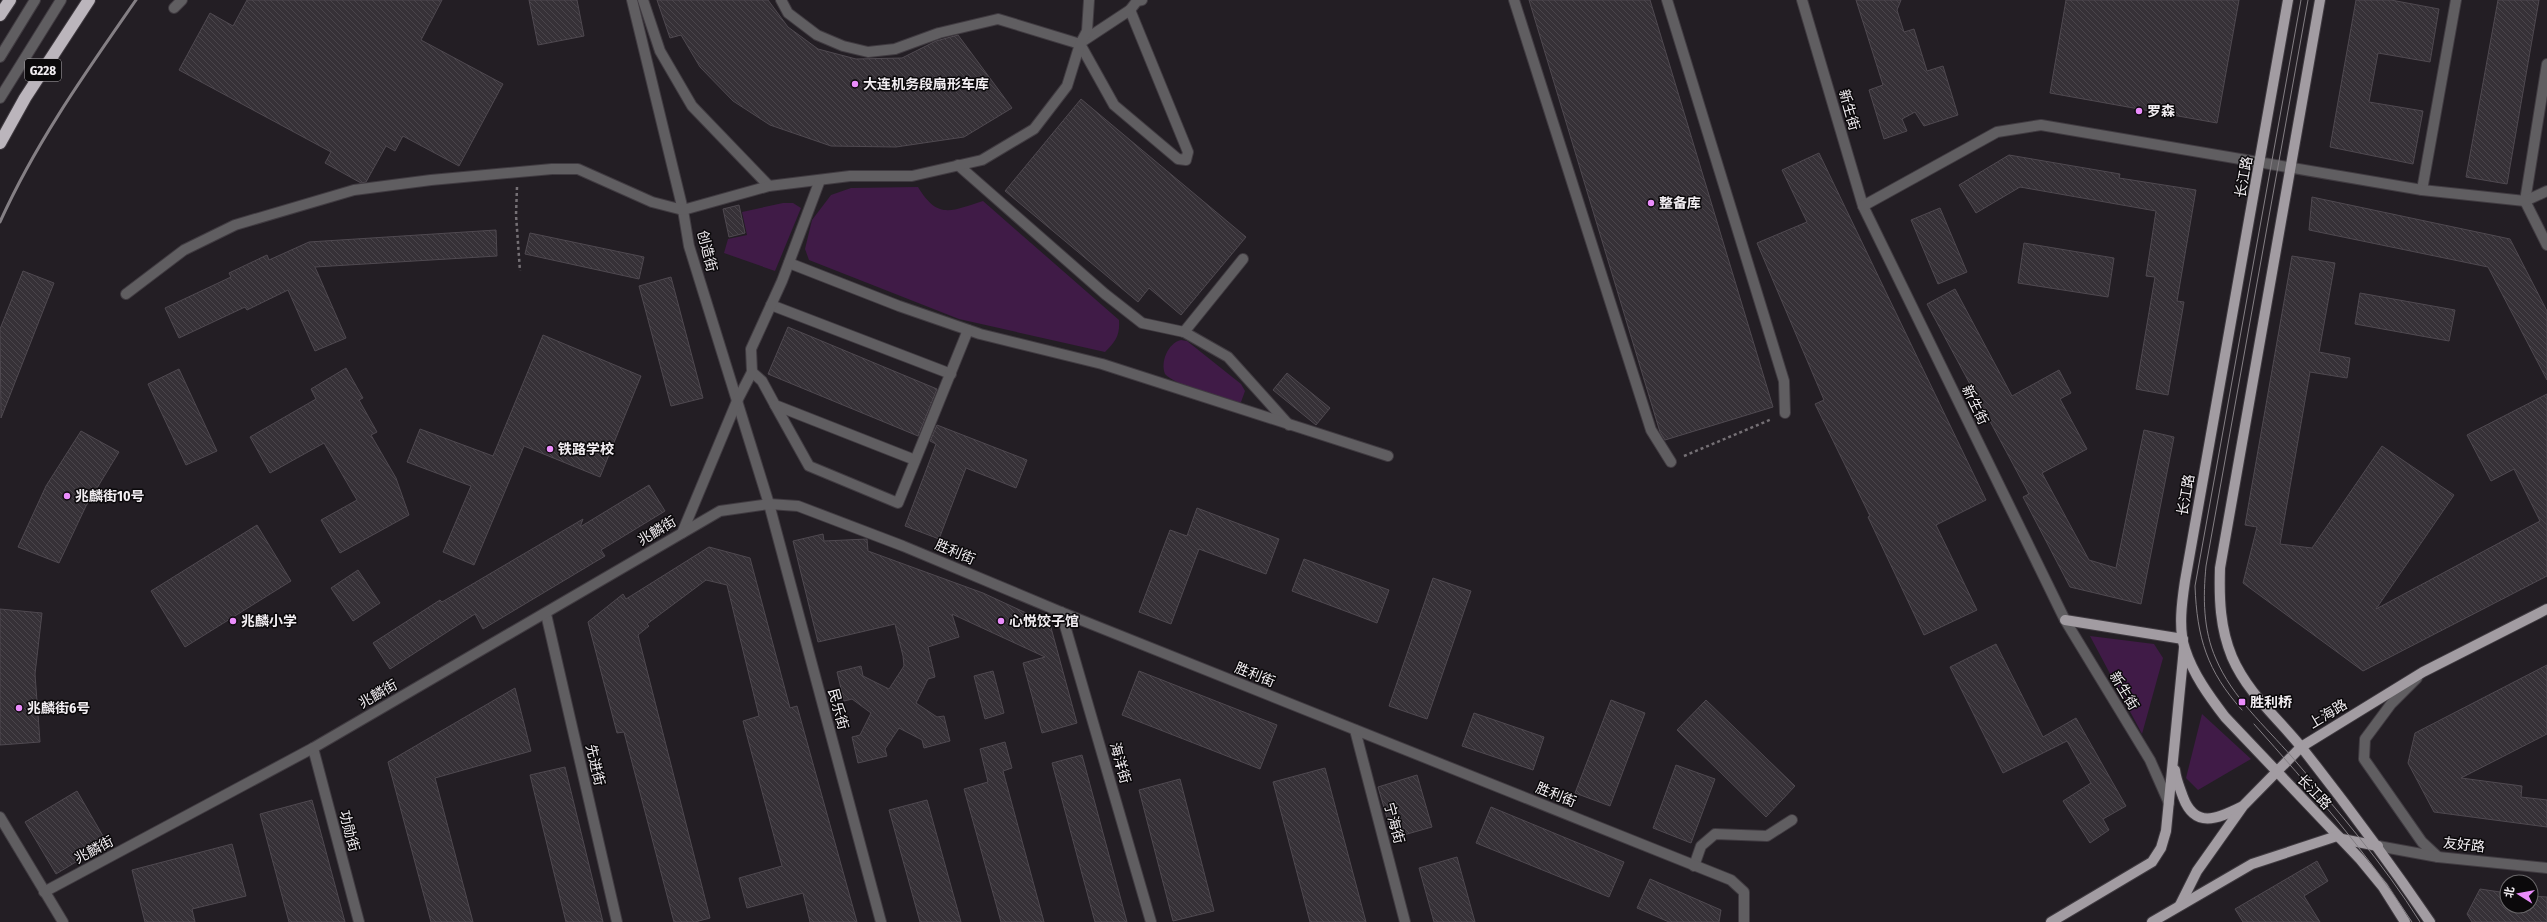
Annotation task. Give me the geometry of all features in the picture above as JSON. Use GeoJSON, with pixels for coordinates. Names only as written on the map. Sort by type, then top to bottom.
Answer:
{"type":"FeatureCollection","features":[{"type":"Feature","properties":{"kind":"highway"},"geometry":{"type":"LineString","coordinates":[[0,15],[10,0]]}},
{"type":"Feature","properties":{"kind":"highway","name":"G228"},"geometry":{"type":"LineString","coordinates":[[0,143],[25,98],[89,0]]}},
{"type":"Feature","properties":{"kind":"main road","name":"长江路"},"geometry":{"type":"LineString","coordinates":[[2288,0],[2185,581],[2182,601],[2184,643],[2208,694],[2245,740],[2337,836],[2383,887],[2405,922]]}},
{"type":"Feature","properties":{"kind":"main road","name":"长江路"},"geometry":{"type":"LineString","coordinates":[[2320,0],[2292,167],[2220,568],[2219,601],[2224,635],[2240,674],[2266,709],[2301,747],[2378,846],[2430,922]]}},
{"type":"Feature","properties":{"kind":"main road","name":"上海路"},"geometry":{"type":"LineString","coordinates":[[2180,906],[2196,871],[2243,806],[2301,747],[2423,672],[2547,609]]}},
{"type":"Feature","properties":{"kind":"main road"},"geometry":{"type":"LineString","coordinates":[[2051,922],[2152,862],[2161,848],[2166,831],[2184,643],[2065,620]]}},
{"type":"Feature","properties":{"kind":"main road"},"geometry":{"type":"LineString","coordinates":[[2174,743],[2176,778],[2187,808],[2197,818],[2211,819],[2243,806]]}},
{"type":"Feature","properties":{"kind":"main road"},"geometry":{"type":"LineString","coordinates":[[2152,922],[2252,864],[2337,836],[2342,839],[2378,846]]}},
{"type":"Feature","properties":{"kind":"street"},"geometry":{"type":"LineString","coordinates":[[0,57],[35,0]]}},
{"type":"Feature","properties":{"kind":"street"},"geometry":{"type":"LineString","coordinates":[[0,98],[61,0]]}},
{"type":"Feature","properties":{"kind":"street"},"geometry":{"type":"LineString","coordinates":[[174,8],[182,0]]}},
{"type":"Feature","properties":{"kind":"street","name":"创造街"},"geometry":{"type":"LineString","coordinates":[[632,0],[684,210],[690,246],[769,504]]}},
{"type":"Feature","properties":{"kind":"street"},"geometry":{"type":"LineString","coordinates":[[643,0],[660,52],[692,106],[769,186]]}},
{"type":"Feature","properties":{"kind":"street"},"geometry":{"type":"LineString","coordinates":[[781,0],[788,12],[817,35],[868,52],[895,49],[939,33],[998,19],[1080,44],[1114,105],[1178,159],[1186,160],[1188,152],[1186,144],[1130,10]]}},
{"type":"Feature","properties":{"kind":"street"},"geometry":{"type":"LineString","coordinates":[[126,294],[184,250],[235,225],[293,206],[354,190],[518,173],[578,169],[652,202],[684,210],[769,186],[850,176],[912,176],[982,160],[1034,129],[1067,86],[1080,44],[1087,31],[1089,0]]}},
{"type":"Feature","properties":{"kind":"street"},"geometry":{"type":"LineString","coordinates":[[1080,44],[1130,10],[1136,1],[1142,0]]}},
{"type":"Feature","properties":{"kind":"street"},"geometry":{"type":"LineString","coordinates":[[1514,0],[1651,430],[1671,462]]}},
{"type":"Feature","properties":{"kind":"street"},"geometry":{"type":"LineString","coordinates":[[1667,0],[1784,381],[1785,413]]}},
{"type":"Feature","properties":{"kind":"street","name":"新生街"},"geometry":{"type":"LineString","coordinates":[[1802,0],[1862,206],[2065,620],[2150,760],[2169,803]]}},
{"type":"Feature","properties":{"kind":"street"},"geometry":{"type":"LineString","coordinates":[[2422,190],[2456,0]]}},
{"type":"Feature","properties":{"kind":"street"},"geometry":{"type":"LineString","coordinates":[[2547,64],[2524,201],[2547,245]]}},
{"type":"Feature","properties":{"kind":"street"},"geometry":{"type":"LineString","coordinates":[[1862,206],[1997,132],[2041,125],[2422,190],[2524,201],[2547,191]]}},
{"type":"Feature","properties":{"kind":"street"},"geometry":{"type":"LineString","coordinates":[[958,165],[1105,294],[1142,323],[1184,332],[1228,357],[1289,425]]}},
{"type":"Feature","properties":{"kind":"street"},"geometry":{"type":"LineString","coordinates":[[682,533],[737,401],[752,372],[751,349],[789,263],[820,180]]}},
{"type":"Feature","properties":{"kind":"street"},"geometry":{"type":"LineString","coordinates":[[1184,332],[1244,259]]}},
{"type":"Feature","properties":{"kind":"street"},"geometry":{"type":"LineString","coordinates":[[789,263],[968,330],[1102,364],[1388,456]]}},
{"type":"Feature","properties":{"kind":"street"},"geometry":{"type":"LineString","coordinates":[[771,305],[951,374]]}},
{"type":"Feature","properties":{"kind":"street"},"geometry":{"type":"LineString","coordinates":[[752,372],[762,381],[809,466],[898,503],[968,330]]}},
{"type":"Feature","properties":{"kind":"street"},"geometry":{"type":"LineString","coordinates":[[774,405],[915,460]]}},
{"type":"Feature","properties":{"kind":"street","name":"胜利街"},"geometry":{"type":"LineString","coordinates":[[720,511],[769,504],[798,506],[903,546],[1061,612],[1731,880],[1744,892],[1744,922]]}},
{"type":"Feature","properties":{"kind":"street","name":"民乐街"},"geometry":{"type":"LineString","coordinates":[[769,504],[881,922]]}},
{"type":"Feature","properties":{"kind":"street","name":"兆麟街"},"geometry":{"type":"LineString","coordinates":[[44,892],[313,748],[546,614],[720,511]]}},
{"type":"Feature","properties":{"kind":"street","name":"海洋街"},"geometry":{"type":"LineString","coordinates":[[1061,612],[1151,922]]}},
{"type":"Feature","properties":{"kind":"street","name":"先进街"},"geometry":{"type":"LineString","coordinates":[[546,614],[617,922]]}},
{"type":"Feature","properties":{"kind":"street"},"geometry":{"type":"LineString","coordinates":[[2423,672],[2391,704],[2365,739],[2364,759],[2422,842],[2438,857]]}},
{"type":"Feature","properties":{"kind":"street","name":"宁海街"},"geometry":{"type":"LineString","coordinates":[[1355,730],[1405,922]]}},
{"type":"Feature","properties":{"kind":"street","name":"功勋街"},"geometry":{"type":"LineString","coordinates":[[313,748],[358,922]]}},
{"type":"Feature","properties":{"kind":"street"},"geometry":{"type":"LineString","coordinates":[[0,817],[44,892],[64,922]]}},
{"type":"Feature","properties":{"kind":"street"},"geometry":{"type":"LineString","coordinates":[[1694,866],[1701,846],[1715,834],[1767,836],[1792,820]]}},
{"type":"Feature","properties":{"kind":"street","name":"友好路"},"geometry":{"type":"LineString","coordinates":[[2378,846],[2438,857],[2547,868]]}},
{"type":"Feature","properties":{"kind":"path"},"geometry":{"type":"LineString","coordinates":[[518,173],[516,215],[520,271]]}},
{"type":"Feature","properties":{"kind":"path"},"geometry":{"type":"LineString","coordinates":[[1671,462],[1785,413]]}},
{"type":"Feature","properties":{"kind":"shaded area"},"geometry":{"type":"Polygon","coordinates":[[[918,187],[932,205],[939,209],[954,210],[983,201],[1119,320],[1118,334],[1112,344],[1105,352],[959,319],[809,260],[805,249],[812,220],[831,195],[851,188],[918,187]]]}},
{"type":"Feature","properties":{"kind":"shaded area"},"geometry":{"type":"Polygon","coordinates":[[[783,203],[793,203],[801,208],[775,271],[724,253],[728,239],[747,235],[742,212],[783,203]]]}},
{"type":"Feature","properties":{"kind":"shaded area"},"geometry":{"type":"Polygon","coordinates":[[[1181,340],[1187,341],[1241,384],[1245,391],[1241,402],[1214,397],[1179,383],[1165,374],[1164,359],[1166,354],[1172,345],[1181,340]]]}},
{"type":"Feature","properties":{"kind":"shaded area"},"geometry":{"type":"Polygon","coordinates":[[[2090,636],[2154,644],[2163,658],[2142,734],[2090,636]]]}},
{"type":"Feature","properties":{"kind":"shaded area"},"geometry":{"type":"Polygon","coordinates":[[[2202,714],[2251,759],[2198,790],[2186,778],[2202,714]]]}},
{"type":"Feature","properties":{"kind":"building"},"geometry":{"type":"Polygon","coordinates":[[[247,0],[442,0],[421,40],[503,84],[459,166],[403,136],[395,151],[386,146],[366,182],[361,183],[325,163],[331,152],[179,70],[210,13],[233,26],[247,0]]]}},
{"type":"Feature","properties":{"kind":"building"},"geometry":{"type":"Polygon","coordinates":[[[529,0],[577,0],[584,36],[538,45],[529,0]]]}},
{"type":"Feature","properties":{"kind":"building","name":"大连机务段扇形车库"},"geometry":{"type":"Polygon","coordinates":[[[657,0],[768,0],[788,27],[818,49],[856,59],[902,58],[936,41],[958,35],[1012,108],[964,137],[896,147],[831,146],[770,125],[733,101],[700,67],[681,35],[670,38],[657,0]]]}},
{"type":"Feature","properties":{"kind":"building","name":"整备库"},"geometry":{"type":"Polygon","coordinates":[[[1529,0],[1650,0],[1773,407],[1665,440],[1660,432],[1529,0]]]}},
{"type":"Feature","properties":{"kind":"building"},"geometry":{"type":"Polygon","coordinates":[[[1856,0],[1901,0],[1897,10],[1904,32],[1914,29],[1927,71],[1943,66],[1958,115],[1924,126],[1915,112],[1902,119],[1907,131],[1884,139],[1869,90],[1883,85],[1856,0]]]}},
{"type":"Feature","properties":{"kind":"building"},"geometry":{"type":"Polygon","coordinates":[[[2066,0],[2239,0],[2217,123],[2050,93],[2066,0]]]}},
{"type":"Feature","properties":{"kind":"building"},"geometry":{"type":"Polygon","coordinates":[[[2356,0],[2391,0],[2439,9],[2430,62],[2378,53],[2369,102],[2423,111],[2413,164],[2330,147],[2356,0]]]}},
{"type":"Feature","properties":{"kind":"building"},"geometry":{"type":"Polygon","coordinates":[[[2498,0],[2539,0],[2507,184],[2466,177],[2498,0]]]}},
{"type":"Feature","properties":{"kind":"building"},"geometry":{"type":"Polygon","coordinates":[[[1081,99],[1246,237],[1181,315],[1149,288],[1138,302],[1005,191],[1081,99]]]}},
{"type":"Feature","properties":{"kind":"building"},"geometry":{"type":"Polygon","coordinates":[[[1819,153],[1986,500],[1936,525],[1977,610],[1924,635],[1868,517],[1870,516],[1815,404],[1824,400],[1757,243],[1807,222],[1782,170],[1819,153]]]}},
{"type":"Feature","properties":{"kind":"building"},"geometry":{"type":"Polygon","coordinates":[[[2009,155],[2120,174],[2119,178],[2196,190],[2177,301],[2184,302],[2168,395],[2136,389],[2155,277],[2146,276],[2156,211],[2020,187],[1976,213],[1959,185],[2009,155]]]}},
{"type":"Feature","properties":{"kind":"building"},"geometry":{"type":"Polygon","coordinates":[[[2312,197],[2510,239],[2547,311],[2547,380],[2488,267],[2309,230],[2312,197]]]}},
{"type":"Feature","properties":{"kind":"building"},"geometry":{"type":"Polygon","coordinates":[[[739,205],[745,233],[729,237],[723,209],[739,205]]]}},
{"type":"Feature","properties":{"kind":"building"},"geometry":{"type":"Polygon","coordinates":[[[1940,208],[1967,272],[1938,284],[1911,220],[1940,208]]]}},
{"type":"Feature","properties":{"kind":"building"},"geometry":{"type":"Polygon","coordinates":[[[496,230],[497,256],[315,267],[346,338],[315,351],[288,290],[247,310],[245,307],[179,338],[165,308],[231,277],[229,273],[267,255],[269,260],[309,242],[496,230]]]}},
{"type":"Feature","properties":{"kind":"building"},"geometry":{"type":"Polygon","coordinates":[[[530,233],[644,257],[639,279],[525,254],[530,233]]]}},
{"type":"Feature","properties":{"kind":"building"},"geometry":{"type":"Polygon","coordinates":[[[2024,243],[2114,258],[2108,297],[2018,283],[2024,243]]]}},
{"type":"Feature","properties":{"kind":"building"},"geometry":{"type":"Polygon","coordinates":[[[2292,256],[2335,263],[2319,352],[2350,358],[2347,378],[2310,372],[2280,544],[2312,548],[2382,446],[2454,495],[2376,609],[2540,521],[2514,469],[2491,481],[2467,435],[2547,394],[2547,576],[2363,671],[2243,583],[2257,527],[2245,525],[2292,256]]]}},
{"type":"Feature","properties":{"kind":"building"},"geometry":{"type":"Polygon","coordinates":[[[23,271],[54,283],[1,418],[0,329],[23,271]]]}},
{"type":"Feature","properties":{"kind":"building"},"geometry":{"type":"Polygon","coordinates":[[[671,277],[703,398],[671,406],[639,286],[671,277]]]}},
{"type":"Feature","properties":{"kind":"building"},"geometry":{"type":"Polygon","coordinates":[[[1955,289],[2012,396],[2059,370],[2071,393],[2060,399],[2087,449],[2042,473],[2089,560],[2116,568],[2144,430],[2174,437],[2141,604],[2070,587],[2023,497],[2029,494],[1927,304],[1955,289]]]}},
{"type":"Feature","properties":{"kind":"building"},"geometry":{"type":"Polygon","coordinates":[[[2360,293],[2455,310],[2449,341],[2355,324],[2360,293]]]}},
{"type":"Feature","properties":{"kind":"building"},"geometry":{"type":"Polygon","coordinates":[[[788,327],[937,389],[918,436],[768,374],[788,327]]]}},
{"type":"Feature","properties":{"kind":"building"},"geometry":{"type":"Polygon","coordinates":[[[543,335],[641,376],[600,477],[524,446],[474,565],[443,552],[471,486],[407,462],[420,429],[493,456],[543,335]]]}},
{"type":"Feature","properties":{"kind":"building"},"geometry":{"type":"Polygon","coordinates":[[[346,368],[363,398],[359,400],[377,432],[371,435],[396,478],[409,515],[340,553],[321,520],[357,500],[324,443],[270,473],[250,437],[316,399],[311,389],[346,368]]]}},
{"type":"Feature","properties":{"kind":"building"},"geometry":{"type":"Polygon","coordinates":[[[179,369],[217,451],[186,465],[148,384],[179,369]]]}},
{"type":"Feature","properties":{"kind":"building"},"geometry":{"type":"Polygon","coordinates":[[[1287,373],[1330,408],[1316,425],[1273,390],[1287,373]]]}},
{"type":"Feature","properties":{"kind":"building"},"geometry":{"type":"Polygon","coordinates":[[[937,425],[1027,460],[1016,488],[966,468],[939,539],[905,526],[936,444],[930,441],[937,425]]]}},
{"type":"Feature","properties":{"kind":"building","name":"兆麟街10号"},"geometry":{"type":"Polygon","coordinates":[[[81,431],[119,452],[86,506],[59,563],[18,547],[46,486],[81,431]]]}},
{"type":"Feature","properties":{"kind":"building"},"geometry":{"type":"Polygon","coordinates":[[[649,485],[665,511],[601,550],[605,556],[483,629],[475,614],[390,669],[373,643],[440,600],[442,602],[583,519],[580,527],[649,485]]]}},
{"type":"Feature","properties":{"kind":"building"},"geometry":{"type":"Polygon","coordinates":[[[1197,508],[1279,539],[1266,574],[1199,549],[1171,624],[1139,612],[1170,530],[1187,536],[1197,508]]]}},
{"type":"Feature","properties":{"kind":"building"},"geometry":{"type":"Polygon","coordinates":[[[257,525],[291,581],[185,647],[151,591],[257,525]]]}},
{"type":"Feature","properties":{"kind":"building"},"geometry":{"type":"Polygon","coordinates":[[[823,534],[824,541],[867,539],[868,551],[983,593],[1050,624],[1077,723],[1042,733],[1023,663],[1045,657],[952,614],[959,637],[928,647],[935,677],[928,679],[916,703],[937,717],[944,716],[950,741],[924,748],[922,740],[899,728],[885,749],[887,756],[858,763],[852,737],[860,735],[871,713],[852,699],[844,701],[837,672],[861,666],[863,676],[889,689],[904,666],[903,656],[895,624],[818,642],[793,541],[823,534]]]}},
{"type":"Feature","properties":{"kind":"building"},"geometry":{"type":"Polygon","coordinates":[[[709,547],[750,558],[790,708],[797,706],[857,922],[810,922],[803,893],[747,908],[739,878],[782,866],[743,721],[759,716],[727,585],[706,580],[647,624],[649,626],[638,635],[710,918],[695,922],[674,922],[624,732],[617,733],[588,622],[623,594],[626,599],[709,547]]]}},
{"type":"Feature","properties":{"kind":"building"},"geometry":{"type":"Polygon","coordinates":[[[1304,559],[1389,590],[1377,623],[1292,591],[1304,559]]]}},
{"type":"Feature","properties":{"kind":"building"},"geometry":{"type":"Polygon","coordinates":[[[358,570],[380,603],[353,621],[331,588],[358,570]]]}},
{"type":"Feature","properties":{"kind":"building"},"geometry":{"type":"Polygon","coordinates":[[[1433,578],[1471,591],[1427,719],[1389,706],[1433,578]]]}},
{"type":"Feature","properties":{"kind":"building","name":"兆麟街6号"},"geometry":{"type":"Polygon","coordinates":[[[0,609],[42,613],[35,674],[40,742],[0,745],[0,609]]]}},
{"type":"Feature","properties":{"kind":"building"},"geometry":{"type":"Polygon","coordinates":[[[1996,644],[2043,737],[2076,718],[2126,806],[2103,819],[2109,830],[2090,843],[2063,801],[2091,783],[2067,741],[2003,773],[1950,667],[1996,644]]]}},
{"type":"Feature","properties":{"kind":"building"},"geometry":{"type":"Polygon","coordinates":[[[2547,665],[2547,734],[2461,778],[2522,786],[2521,797],[2547,800],[2547,827],[2434,812],[2408,763],[2415,733],[2547,665]]]}},
{"type":"Feature","properties":{"kind":"building"},"geometry":{"type":"Polygon","coordinates":[[[993,671],[1004,713],[985,719],[974,676],[993,671]]]}},
{"type":"Feature","properties":{"kind":"building"},"geometry":{"type":"Polygon","coordinates":[[[1139,671],[1277,725],[1260,769],[1122,715],[1139,671]]]}},
{"type":"Feature","properties":{"kind":"building"},"geometry":{"type":"Polygon","coordinates":[[[515,688],[531,751],[435,778],[473,922],[431,922],[388,762],[515,688]]]}},
{"type":"Feature","properties":{"kind":"building"},"geometry":{"type":"Polygon","coordinates":[[[1611,700],[1645,713],[1610,806],[1575,793],[1611,700]]]}},
{"type":"Feature","properties":{"kind":"building"},"geometry":{"type":"Polygon","coordinates":[[[1706,700],[1795,786],[1766,817],[1677,730],[1706,700]]]}},
{"type":"Feature","properties":{"kind":"building"},"geometry":{"type":"Polygon","coordinates":[[[1474,713],[1544,737],[1533,770],[1462,746],[1474,713]]]}},
{"type":"Feature","properties":{"kind":"building"},"geometry":{"type":"Polygon","coordinates":[[[1005,742],[1012,768],[1003,771],[1044,922],[1001,922],[964,789],[988,782],[980,749],[1005,742]]]}},
{"type":"Feature","properties":{"kind":"building"},"geometry":{"type":"Polygon","coordinates":[[[1082,755],[1127,922],[1095,922],[1052,763],[1082,755]]]}},
{"type":"Feature","properties":{"kind":"building"},"geometry":{"type":"Polygon","coordinates":[[[1676,765],[1715,779],[1691,843],[1653,828],[1676,765]]]}},
{"type":"Feature","properties":{"kind":"building"},"geometry":{"type":"Polygon","coordinates":[[[565,767],[603,922],[566,922],[530,775],[565,767]]]}},
{"type":"Feature","properties":{"kind":"building"},"geometry":{"type":"Polygon","coordinates":[[[1325,768],[1366,922],[1310,922],[1273,782],[1325,768]]]}},
{"type":"Feature","properties":{"kind":"building"},"geometry":{"type":"Polygon","coordinates":[[[1417,775],[1432,827],[1393,838],[1378,787],[1417,775]]]}},
{"type":"Feature","properties":{"kind":"building"},"geometry":{"type":"Polygon","coordinates":[[[1180,779],[1214,911],[1173,921],[1139,790],[1180,779]]]}},
{"type":"Feature","properties":{"kind":"building"},"geometry":{"type":"Polygon","coordinates":[[[77,791],[107,843],[56,874],[25,822],[77,791]]]}},
{"type":"Feature","properties":{"kind":"building"},"geometry":{"type":"Polygon","coordinates":[[[312,800],[345,922],[289,922],[260,814],[312,800]]]}},
{"type":"Feature","properties":{"kind":"building"},"geometry":{"type":"Polygon","coordinates":[[[927,800],[961,922],[920,922],[889,810],[927,800]]]}},
{"type":"Feature","properties":{"kind":"building"},"geometry":{"type":"Polygon","coordinates":[[[1491,807],[1624,862],[1609,897],[1476,843],[1491,807]]]}},
{"type":"Feature","properties":{"kind":"building"},"geometry":{"type":"Polygon","coordinates":[[[232,844],[246,896],[192,909],[195,922],[145,922],[132,870],[232,844]]]}},
{"type":"Feature","properties":{"kind":"building"},"geometry":{"type":"Polygon","coordinates":[[[1457,857],[1475,922],[1434,922],[1419,868],[1457,857]]]}},
{"type":"Feature","properties":{"kind":"building"},"geometry":{"type":"Polygon","coordinates":[[[2317,861],[2328,881],[2304,896],[2320,922],[2243,922],[2235,909],[2317,861]]]}},
{"type":"Feature","properties":{"kind":"building"},"geometry":{"type":"Polygon","coordinates":[[[1650,879],[1721,910],[1719,922],[1669,922],[1637,908],[1650,879]]]}},
{"type":"Feature","properties":{"kind":"building"},"geometry":{"type":"Polygon","coordinates":[[[2480,889],[2499,892],[2499,914],[2539,914],[2539,896],[2547,897],[2547,922],[2472,922],[2467,914],[2480,889]]]}},
{"type":"Feature","properties":{"kind":"tram line"},"geometry":{"type":"LineString","coordinates":[[2242,710],[2220,681],[2206,653],[2198,622],[2195,586],[2301,0]]}},
{"type":"Feature","properties":{"kind":"tram line"},"geometry":{"type":"LineString","coordinates":[[2308,0],[2206,566],[2204,590],[2206,625],[2216,659],[2223,673],[2240,699],[2292,757],[2359,837],[2391,879],[2420,922]]}},
{"type":"Feature","properties":{"kind":"tram line"},"geometry":{"type":"LineString","coordinates":[[2254,724],[2357,845],[2412,922]]}},
{"type":"Feature","properties":{"kind":"railway"},"geometry":{"type":"LineString","coordinates":[[0,222],[29,164],[63,108],[136,0]]}},
{"type":"Feature","properties":{"kind":"place","name":"大连机务段扇形车库"},"geometry":{"type":"Point","coordinates":[855,84]}},
{"type":"Feature","properties":{"kind":"place","name":"罗森"},"geometry":{"type":"Point","coordinates":[2139,111]}},
{"type":"Feature","properties":{"kind":"place","name":"整备库"},"geometry":{"type":"Point","coordinates":[1651,203]}},
{"type":"Feature","properties":{"kind":"place","name":"铁路学校"},"geometry":{"type":"Point","coordinates":[550,449]}},
{"type":"Feature","properties":{"kind":"place","name":"兆麟街10号"},"geometry":{"type":"Point","coordinates":[67,496]}},
{"type":"Feature","properties":{"kind":"place","name":"兆麟小学"},"geometry":{"type":"Point","coordinates":[233,621]}},
{"type":"Feature","properties":{"kind":"place","name":"心悦饺子馆"},"geometry":{"type":"Point","coordinates":[1001,621]}},
{"type":"Feature","properties":{"kind":"place","name":"胜利桥"},"geometry":{"type":"Point","coordinates":[2242,702]}},
{"type":"Feature","properties":{"kind":"place","name":"兆麟街6号"},"geometry":{"type":"Point","coordinates":[19,708]}}]}
